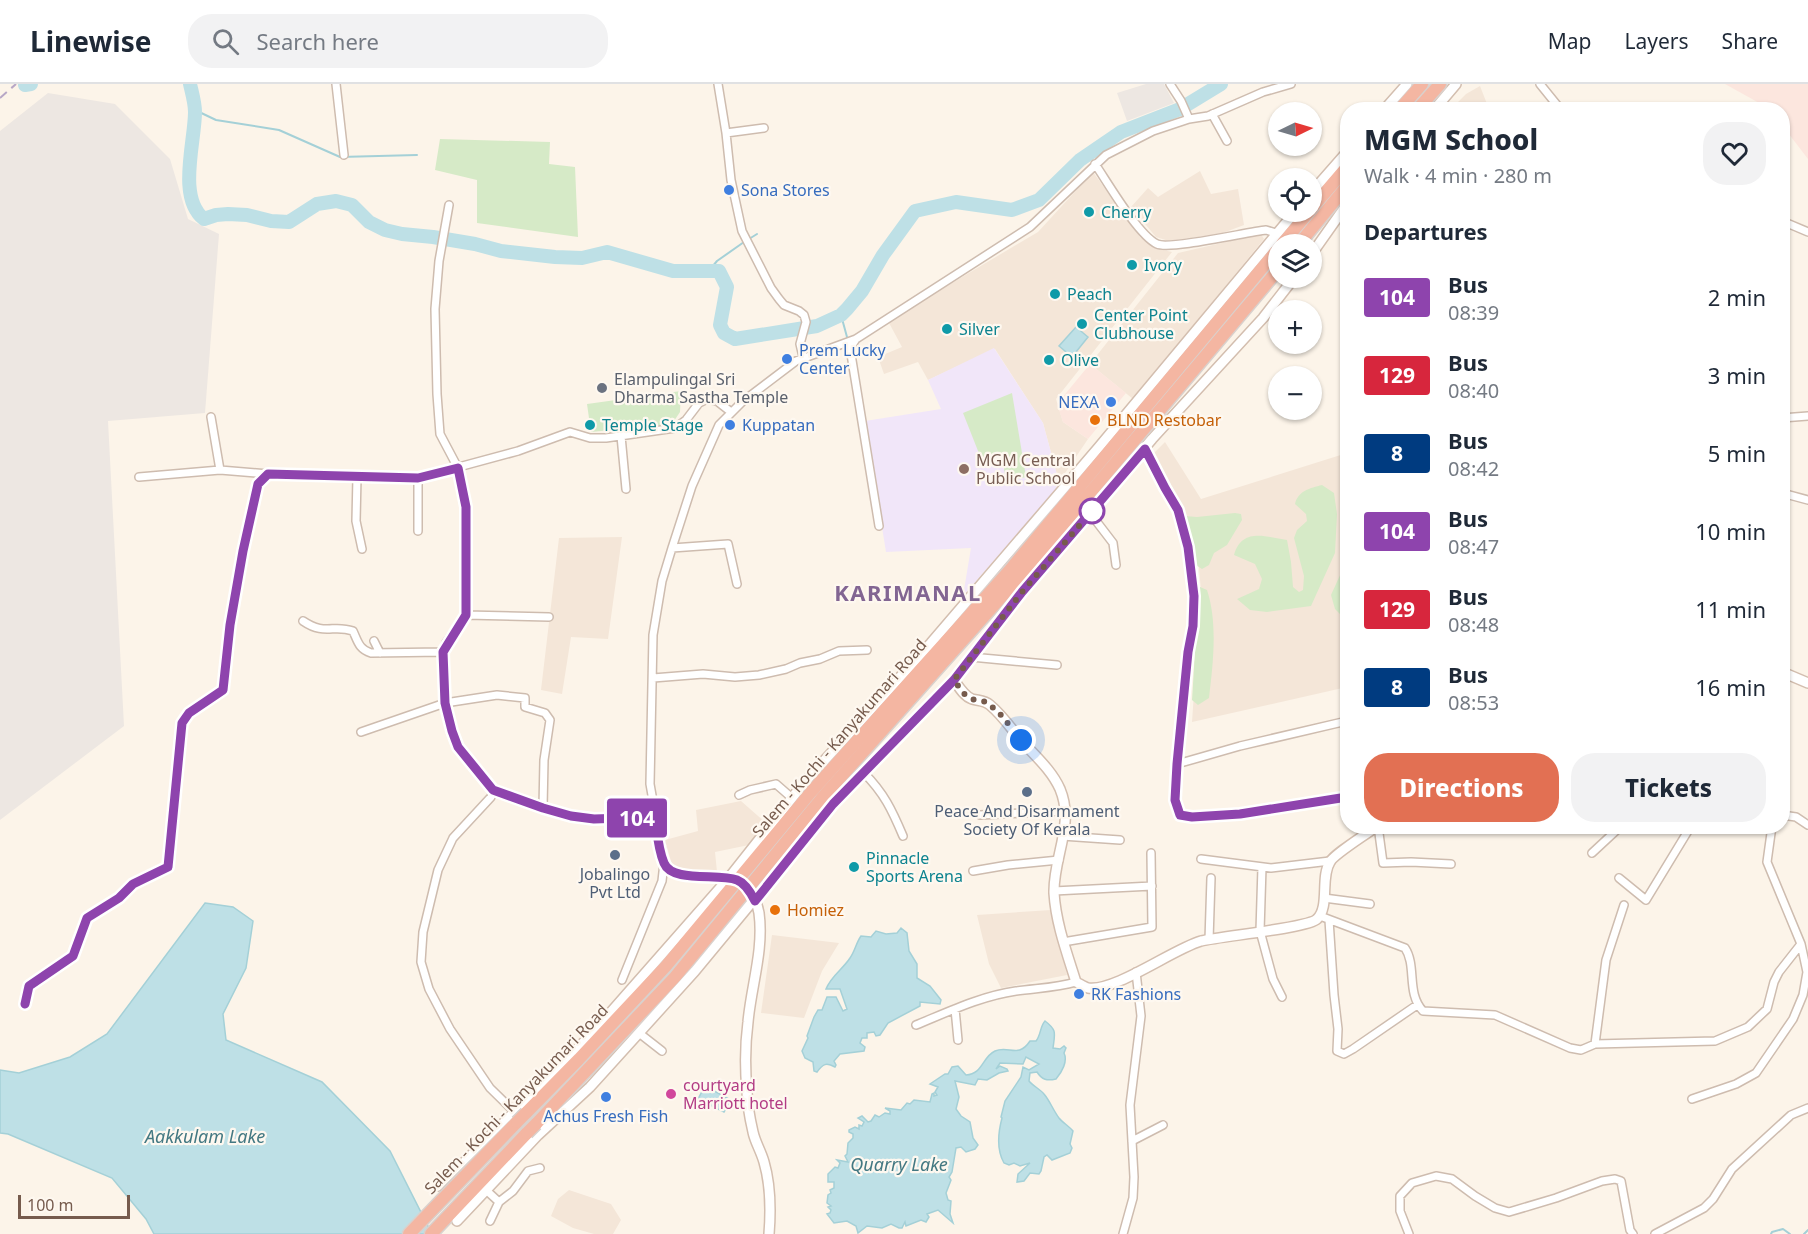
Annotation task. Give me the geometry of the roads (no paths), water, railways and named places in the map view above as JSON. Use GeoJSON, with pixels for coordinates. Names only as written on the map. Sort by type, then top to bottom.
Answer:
{"type":"FeatureCollection","features":[{"type":"Feature","properties":{"kind":"highway"},"geometry":{"type":"LineString","coordinates":[[1406,102],[1422,84]]}},
{"type":"Feature","properties":{"kind":"highway"},"geometry":{"type":"LineString","coordinates":[[1424,102],[1440,84]]}},
{"type":"Feature","properties":{"kind":"highway"},"geometry":{"type":"LineString","coordinates":[[1322,196],[1340,175]]}},
{"type":"Feature","properties":{"kind":"highway"},"geometry":{"type":"LineString","coordinates":[[1307,234],[1340,194]]}},
{"type":"Feature","properties":{"kind":"highway"},"geometry":{"type":"LineString","coordinates":[[1284,234],[1297,222]]}},
{"type":"Feature","properties":{"kind":"highway","name":"Salem - Kochi - Kanyakumari Road"},"geometry":{"type":"LineString","coordinates":[[409,1234],[519,1115],[636,999],[733,880],[1009,571],[1268,261]]}},
{"type":"Feature","properties":{"kind":"highway","name":"Salem - Kochi - Kanyakumari Road"},"geometry":{"type":"LineString","coordinates":[[431,1234],[534,1131],[752,895],[822,798],[1019,577],[1268,282]]}},
{"type":"Feature","properties":{"kind":"street"},"geometry":{"type":"LineString","coordinates":[[336,84],[344,155]]}},
{"type":"Feature","properties":{"kind":"street"},"geometry":{"type":"LineString","coordinates":[[718,84],[731,180],[742,231],[771,288],[783,305],[804,315],[806,322],[800,344],[803,357]]}},
{"type":"Feature","properties":{"kind":"street"},"geometry":{"type":"LineString","coordinates":[[1170,84],[1188,116]]}},
{"type":"Feature","properties":{"kind":"street"},"geometry":{"type":"LineString","coordinates":[[622,980],[662,881],[664,863],[650,784],[653,635],[662,581],[692,486],[719,425],[742,402],[803,357],[856,339],[1030,227],[1106,155],[1131,141],[1188,116],[1212,114],[1271,88],[1291,84]]}},
{"type":"Feature","properties":{"kind":"street"},"geometry":{"type":"LineString","coordinates":[[1391,102],[1407,84]]}},
{"type":"Feature","properties":{"kind":"street"},"geometry":{"type":"LineString","coordinates":[[1441,102],[1456,84]]}},
{"type":"Feature","properties":{"kind":"street"},"geometry":{"type":"LineString","coordinates":[[1540,84],[1555,102]]}},
{"type":"Feature","properties":{"kind":"street"},"geometry":{"type":"LineString","coordinates":[[1212,114],[1227,141]]}},
{"type":"Feature","properties":{"kind":"street"},"geometry":{"type":"LineString","coordinates":[[726,134],[764,128]]}},
{"type":"Feature","properties":{"kind":"street"},"geometry":{"type":"LineString","coordinates":[[1322,180],[1340,160]]}},
{"type":"Feature","properties":{"kind":"street"},"geometry":{"type":"LineString","coordinates":[[1095,164],[1146,237],[1159,245],[1266,230],[1272,234]]}},
{"type":"Feature","properties":{"kind":"street"},"geometry":{"type":"LineString","coordinates":[[449,205],[441,247],[435,309],[437,404],[440,434],[458,468],[466,507],[466,615],[443,652],[445,703],[452,731],[458,747],[493,790],[571,816],[594,819],[655,817]]}},
{"type":"Feature","properties":{"kind":"street"},"geometry":{"type":"LineString","coordinates":[[1322,239],[1340,214]]}},
{"type":"Feature","properties":{"kind":"street"},"geometry":{"type":"LineString","coordinates":[[1790,224],[1808,232]]}},
{"type":"Feature","properties":{"kind":"street"},"geometry":{"type":"LineString","coordinates":[[733,880],[792,798],[931,643],[1268,252]]}},
{"type":"Feature","properties":{"kind":"street"},"geometry":{"type":"LineString","coordinates":[[457,1221],[486,1190],[534,1131],[590,1087],[639,1033],[752,895],[833,804],[954,680],[1022,592],[1152,439],[1263,318],[1286,288]]}},
{"type":"Feature","properties":{"kind":"street"},"geometry":{"type":"LineString","coordinates":[[856,339],[850,348],[879,526]]}},
{"type":"Feature","properties":{"kind":"street"},"geometry":{"type":"LineString","coordinates":[[139,477],[220,470],[268,474],[418,478],[518,451],[570,432],[590,438],[675,428],[686,420],[699,403],[707,399],[717,401],[731,412]]}},
{"type":"Feature","properties":{"kind":"street"},"geometry":{"type":"LineString","coordinates":[[1790,417],[1808,416]]}},
{"type":"Feature","properties":{"kind":"street"},"geometry":{"type":"LineString","coordinates":[[211,417],[220,470]]}},
{"type":"Feature","properties":{"kind":"street"},"geometry":{"type":"LineString","coordinates":[[621,436],[626,489]]}},
{"type":"Feature","properties":{"kind":"street"},"geometry":{"type":"LineString","coordinates":[[1145,449],[1178,510],[1188,547],[1194,596],[1193,626],[1188,652],[1177,764],[1175,800],[1180,815],[1192,817],[1240,814],[1340,798]]}},
{"type":"Feature","properties":{"kind":"street"},"geometry":{"type":"LineString","coordinates":[[25,1004],[29,986],[73,956],[87,918],[119,898],[133,884],[168,867],[182,723],[189,713],[223,690],[230,625],[243,551],[258,484],[268,474]]}},
{"type":"Feature","properties":{"kind":"street"},"geometry":{"type":"LineString","coordinates":[[357,477],[356,521],[362,549]]}},
{"type":"Feature","properties":{"kind":"street"},"geometry":{"type":"LineString","coordinates":[[418,478],[418,531]]}},
{"type":"Feature","properties":{"kind":"street"},"geometry":{"type":"LineString","coordinates":[[1790,495],[1808,500]]}},
{"type":"Feature","properties":{"kind":"street"},"geometry":{"type":"LineString","coordinates":[[1090,513],[1113,543],[1116,565]]}},
{"type":"Feature","properties":{"kind":"street"},"geometry":{"type":"LineString","coordinates":[[672,548],[728,544],[737,584]]}},
{"type":"Feature","properties":{"kind":"street"},"geometry":{"type":"LineString","coordinates":[[466,615],[549,617]]}},
{"type":"Feature","properties":{"kind":"street"},"geometry":{"type":"LineString","coordinates":[[303,621],[314,628],[353,631],[363,650],[380,653],[443,652]]}},
{"type":"Feature","properties":{"kind":"street"},"geometry":{"type":"LineString","coordinates":[[374,641],[380,653]]}},
{"type":"Feature","properties":{"kind":"street"},"geometry":{"type":"LineString","coordinates":[[653,678],[704,674],[735,677],[759,675],[820,659],[839,651],[867,650]]}},
{"type":"Feature","properties":{"kind":"street"},"geometry":{"type":"LineString","coordinates":[[971,657],[1058,664]]}},
{"type":"Feature","properties":{"kind":"street"},"geometry":{"type":"LineString","coordinates":[[1790,675],[1808,683]]}},
{"type":"Feature","properties":{"kind":"street"},"geometry":{"type":"LineString","coordinates":[[954,680],[963,693],[971,699],[987,702],[1002,716],[1046,766],[1060,789],[1066,811],[1066,825],[1062,836],[1054,891],[1063,942],[1076,982]]}},
{"type":"Feature","properties":{"kind":"street"},"geometry":{"type":"LineString","coordinates":[[361,732],[445,703],[497,695],[525,698],[525,707],[545,713],[550,720],[544,760],[543,808]]}},
{"type":"Feature","properties":{"kind":"street"},"geometry":{"type":"LineString","coordinates":[[1177,764],[1240,746],[1340,723]]}},
{"type":"Feature","properties":{"kind":"street"},"geometry":{"type":"LineString","coordinates":[[864,773],[879,788],[889,803],[903,836]]}},
{"type":"Feature","properties":{"kind":"street"},"geometry":{"type":"LineString","coordinates":[[740,795],[750,790],[776,784],[792,798]]}},
{"type":"Feature","properties":{"kind":"street"},"geometry":{"type":"LineString","coordinates":[[493,790],[491,797],[453,838],[438,870],[423,932],[421,962],[429,989],[450,1029],[490,1088],[534,1131]]}},
{"type":"Feature","properties":{"kind":"street"},"geometry":{"type":"LineString","coordinates":[[980,815],[1066,811]]}},
{"type":"Feature","properties":{"kind":"street"},"geometry":{"type":"LineString","coordinates":[[1790,816],[1796,817],[1808,825]]}},
{"type":"Feature","properties":{"kind":"street"},"geometry":{"type":"LineString","coordinates":[[1202,859],[1272,868],[1330,861],[1367,834]]}},
{"type":"Feature","properties":{"kind":"street"},"geometry":{"type":"LineString","coordinates":[[1379,834],[1383,863],[1451,864]]}},
{"type":"Feature","properties":{"kind":"street"},"geometry":{"type":"LineString","coordinates":[[1593,853],[1614,834]]}},
{"type":"Feature","properties":{"kind":"street"},"geometry":{"type":"LineString","coordinates":[[1619,878],[1646,900],[1686,834]]}},
{"type":"Feature","properties":{"kind":"street"},"geometry":{"type":"LineString","coordinates":[[1692,1099],[1736,1084],[1756,1072],[1793,1018],[1803,994],[1807,972],[1801,944],[1767,862],[1771,834]]}},
{"type":"Feature","properties":{"kind":"street"},"geometry":{"type":"LineString","coordinates":[[1062,836],[1120,840]]}},
{"type":"Feature","properties":{"kind":"street"},"geometry":{"type":"LineString","coordinates":[[1063,942],[1152,927],[1151,853]]}},
{"type":"Feature","properties":{"kind":"street"},"geometry":{"type":"LineString","coordinates":[[973,871],[1008,865],[1059,861]]}},
{"type":"Feature","properties":{"kind":"street"},"geometry":{"type":"LineString","coordinates":[[1330,861],[1324,898],[1338,1029],[1337,1051],[1344,1054],[1353,1049],[1417,1005]]}},
{"type":"Feature","properties":{"kind":"street"},"geometry":{"type":"LineString","coordinates":[[664,863],[669,871],[681,876],[717,876],[733,880],[752,895],[759,913],[759,936],[747,1023],[747,1092],[753,1133],[764,1159],[768,1182],[771,1203],[769,1234]]}},
{"type":"Feature","properties":{"kind":"street"},"geometry":{"type":"LineString","coordinates":[[1262,867],[1260,931],[1273,979],[1282,997]]}},
{"type":"Feature","properties":{"kind":"street"},"geometry":{"type":"LineString","coordinates":[[1209,940],[1211,878]]}},
{"type":"Feature","properties":{"kind":"street"},"geometry":{"type":"LineString","coordinates":[[1054,891],[1152,886]]}},
{"type":"Feature","properties":{"kind":"street"},"geometry":{"type":"LineString","coordinates":[[1324,898],[1370,904]]}},
{"type":"Feature","properties":{"kind":"street"},"geometry":{"type":"LineString","coordinates":[[1595,1044],[1606,960],[1624,905]]}},
{"type":"Feature","properties":{"kind":"street"},"geometry":{"type":"LineString","coordinates":[[916,1025],[955,1009],[1016,991],[1056,987],[1076,982],[1090,988],[1115,982],[1169,957],[1183,947],[1260,931],[1297,927],[1325,918],[1405,948],[1410,956],[1410,975],[1417,1005],[1423,1011],[1495,1015],[1570,1048],[1581,1050],[1595,1044],[1715,1041],[1748,1027],[1767,1010],[1779,972],[1801,944]]}},
{"type":"Feature","properties":{"kind":"street"},"geometry":{"type":"LineString","coordinates":[[1123,1234],[1133,1198],[1130,1105],[1141,1016],[1136,972]]}},
{"type":"Feature","properties":{"kind":"street"},"geometry":{"type":"LineString","coordinates":[[955,1009],[958,1040]]}},
{"type":"Feature","properties":{"kind":"street"},"geometry":{"type":"LineString","coordinates":[[639,1033],[662,1051]]}},
{"type":"Feature","properties":{"kind":"street"},"geometry":{"type":"LineString","coordinates":[[1655,1234],[1704,1208],[1713,1199],[1732,1169],[1791,1115],[1808,1108]]}},
{"type":"Feature","properties":{"kind":"street"},"geometry":{"type":"LineString","coordinates":[[438,1187],[519,1115]]}},
{"type":"Feature","properties":{"kind":"street"},"geometry":{"type":"LineString","coordinates":[[1131,1141],[1163,1125]]}},
{"type":"Feature","properties":{"kind":"street"},"geometry":{"type":"LineString","coordinates":[[490,1221],[499,1202],[513,1191],[528,1171],[540,1168]]}},
{"type":"Feature","properties":{"kind":"street"},"geometry":{"type":"LineString","coordinates":[[1408,1234],[1400,1211],[1400,1196],[1412,1183],[1436,1176],[1452,1179],[1475,1197],[1495,1208],[1509,1212],[1602,1181],[1615,1179],[1621,1181],[1630,1230],[1633,1234]]}},
{"type":"Feature","properties":{"kind":"street"},"geometry":{"type":"LineString","coordinates":[[486,1190],[499,1202]]}},
{"type":"Feature","properties":{"kind":"water"},"geometry":{"type":"Polygon","coordinates":[[[1076,327],[1088,337],[1072,357],[1059,346],[1076,327]]]}},
{"type":"Feature","properties":{"kind":"water","name":"Aakkulam Lake"},"geometry":{"type":"Polygon","coordinates":[[[205,903],[233,907],[253,921],[246,968],[223,1014],[226,1040],[322,1082],[390,1151],[432,1234],[154,1234],[146,1219],[112,1178],[8,1134],[0,1133],[0,1070],[19,1073],[70,1057],[107,1034],[205,903]]]}},
{"type":"Feature","properties":{"kind":"water"},"geometry":{"type":"Polygon","coordinates":[[[901,928],[907,933],[909,951],[917,964],[917,978],[930,986],[941,1000],[940,1004],[920,1002],[920,1006],[888,1023],[880,1035],[876,1036],[874,1032],[867,1033],[867,1038],[862,1038],[860,1043],[865,1047],[864,1051],[840,1054],[834,1061],[835,1067],[825,1065],[817,1072],[814,1071],[813,1062],[805,1058],[802,1051],[814,1017],[818,1010],[822,1010],[827,997],[836,997],[843,1011],[847,1009],[840,989],[826,989],[828,984],[850,958],[861,936],[871,937],[876,931],[886,934],[897,933],[901,928]]]}},
{"type":"Feature","properties":{"kind":"water","name":"Quarry Lake"},"geometry":{"type":"Polygon","coordinates":[[[1045,1021],[1054,1032],[1053,1048],[1060,1049],[1064,1046],[1066,1048],[1065,1063],[1056,1079],[1045,1079],[1037,1072],[1030,1073],[1029,1081],[1044,1094],[1059,1118],[1073,1131],[1070,1153],[1052,1160],[1047,1155],[1044,1157],[1039,1174],[1030,1173],[1024,1181],[1017,1182],[1018,1174],[1030,1163],[1020,1166],[1014,1163],[1009,1165],[1004,1163],[999,1147],[1001,1117],[1005,1101],[1021,1077],[1023,1067],[1029,1070],[1039,1064],[1026,1057],[1023,1064],[1000,1063],[996,1069],[1000,1066],[1008,1071],[987,1080],[978,1079],[975,1085],[955,1081],[959,1097],[956,1109],[970,1122],[973,1138],[978,1145],[975,1149],[966,1152],[961,1147],[956,1148],[949,1177],[951,1180],[946,1193],[948,1200],[951,1201],[950,1214],[953,1223],[938,1210],[927,1214],[929,1217],[926,1222],[921,1220],[906,1226],[905,1222],[902,1228],[891,1224],[882,1228],[867,1226],[858,1233],[856,1226],[847,1221],[834,1223],[827,1214],[831,1210],[828,1207],[831,1206],[827,1203],[828,1195],[834,1188],[834,1182],[828,1182],[828,1174],[835,1167],[838,1168],[840,1163],[837,1160],[848,1162],[845,1156],[848,1143],[853,1138],[849,1130],[855,1127],[859,1129],[859,1125],[862,1126],[864,1122],[858,1118],[862,1116],[868,1122],[875,1115],[879,1117],[885,1113],[890,1114],[890,1111],[885,1108],[901,1110],[907,1103],[910,1104],[914,1100],[930,1102],[932,1094],[937,1095],[935,1092],[938,1087],[930,1084],[948,1074],[952,1067],[958,1066],[966,1075],[972,1074],[995,1051],[1017,1050],[1026,1046],[1030,1041],[1036,1041],[1045,1021]]]}},
{"type":"Feature","properties":{"kind":"water"},"geometry":{"type":"Polygon","coordinates":[[[705,1086],[731,1100],[724,1112],[698,1099],[705,1086]]]}},
{"type":"Feature","properties":{"kind":"waterway"},"geometry":{"type":"LineString","coordinates":[[25,85],[31,84]]}},
{"type":"Feature","properties":{"kind":"waterway"},"geometry":{"type":"LineString","coordinates":[[190,84],[195,112],[189,184],[196,210],[204,219],[228,214],[289,222],[317,204],[336,201],[352,205],[369,222],[385,230],[402,234],[475,244],[501,251],[555,257],[582,258],[607,252],[673,271],[719,271],[727,287],[720,325],[724,333],[735,339],[817,326],[841,315],[862,291],[883,255],[915,211],[956,202],[1012,210],[1039,200],[1080,160],[1121,132],[1180,109],[1221,84]]}},
{"type":"Feature","properties":{"kind":"waterway"},"geometry":{"type":"LineString","coordinates":[[196,118],[195,110],[216,120],[279,130],[340,157],[417,155]]}},
{"type":"Feature","properties":{"kind":"waterway"},"geometry":{"type":"LineString","coordinates":[[749,239],[757,234]]}},
{"type":"Feature","properties":{"kind":"waterway"},"geometry":{"type":"LineString","coordinates":[[708,272],[717,261],[744,242]]}},
{"type":"Feature","properties":{"kind":"waterway"},"geometry":{"type":"LineString","coordinates":[[841,315],[847,337]]}},
{"type":"Feature","properties":{"kind":"waterway"},"geometry":{"type":"LineString","coordinates":[[1771,1234],[1783,1229],[1790,1234]]}},
{"type":"Feature","properties":{"kind":"waterway"},"geometry":{"type":"LineString","coordinates":[[1804,1234],[1808,1230]]}},
{"type":"Feature","properties":{"kind":"railway"},"geometry":{"type":"LineString","coordinates":[[0,98],[16,84]]}},
{"type":"Feature","properties":{"kind":"place","name":"Sona Stores"},"geometry":{"type":"Point","coordinates":[729,190]}},
{"type":"Feature","properties":{"kind":"place","name":"Cherry"},"geometry":{"type":"Point","coordinates":[1089,212]}},
{"type":"Feature","properties":{"kind":"place","name":"Ivory"},"geometry":{"type":"Point","coordinates":[1132,265]}},
{"type":"Feature","properties":{"kind":"place","name":"Peach"},"geometry":{"type":"Point","coordinates":[1055,294]}},
{"type":"Feature","properties":{"kind":"place","name":"Center Point Clubhouse"},"geometry":{"type":"Point","coordinates":[1082,324]}},
{"type":"Feature","properties":{"kind":"place","name":"Silver"},"geometry":{"type":"Point","coordinates":[947,329]}},
{"type":"Feature","properties":{"kind":"place","name":"Prem Lucky Center"},"geometry":{"type":"Point","coordinates":[787,359]}},
{"type":"Feature","properties":{"kind":"place","name":"Olive"},"geometry":{"type":"Point","coordinates":[1049,360]}},
{"type":"Feature","properties":{"kind":"place","name":"Elampulingal Sri Dharma Sastha Temple"},"geometry":{"type":"Point","coordinates":[602,388]}},
{"type":"Feature","properties":{"kind":"place","name":"NEXA"},"geometry":{"type":"Point","coordinates":[1111,402]}},
{"type":"Feature","properties":{"kind":"place","name":"BLND Restobar"},"geometry":{"type":"Point","coordinates":[1095,420]}},
{"type":"Feature","properties":{"kind":"place","name":"Temple Stage"},"geometry":{"type":"Point","coordinates":[590,425]}},
{"type":"Feature","properties":{"kind":"place","name":"Kuppatan"},"geometry":{"type":"Point","coordinates":[730,425]}},
{"type":"Feature","properties":{"kind":"place","name":"MGM Central Public School"},"geometry":{"type":"Point","coordinates":[964,469]}},
{"type":"Feature","properties":{"kind":"place","name":"Peace And Disarmament Society Of Kerala"},"geometry":{"type":"Point","coordinates":[1027,792]}},
{"type":"Feature","properties":{"kind":"place","name":"Jobalingo Pvt Ltd"},"geometry":{"type":"Point","coordinates":[615,855]}},
{"type":"Feature","properties":{"kind":"place","name":"Pinnacle Sports Arena"},"geometry":{"type":"Point","coordinates":[854,867]}},
{"type":"Feature","properties":{"kind":"place","name":"Homiez"},"geometry":{"type":"Point","coordinates":[775,910]}},
{"type":"Feature","properties":{"kind":"place","name":"RK Fashions"},"geometry":{"type":"Point","coordinates":[1079,994]}},
{"type":"Feature","properties":{"kind":"place","name":"courtyard Marriott hotel"},"geometry":{"type":"Point","coordinates":[671,1094]}},
{"type":"Feature","properties":{"kind":"place","name":"Achus Fresh Fish"},"geometry":{"type":"Point","coordinates":[606,1097]}},
{"type":"Feature","properties":{"kind":"district","name":"KARIMANAL"},"geometry":{"type":"Point","coordinates":[908,593]}}]}
